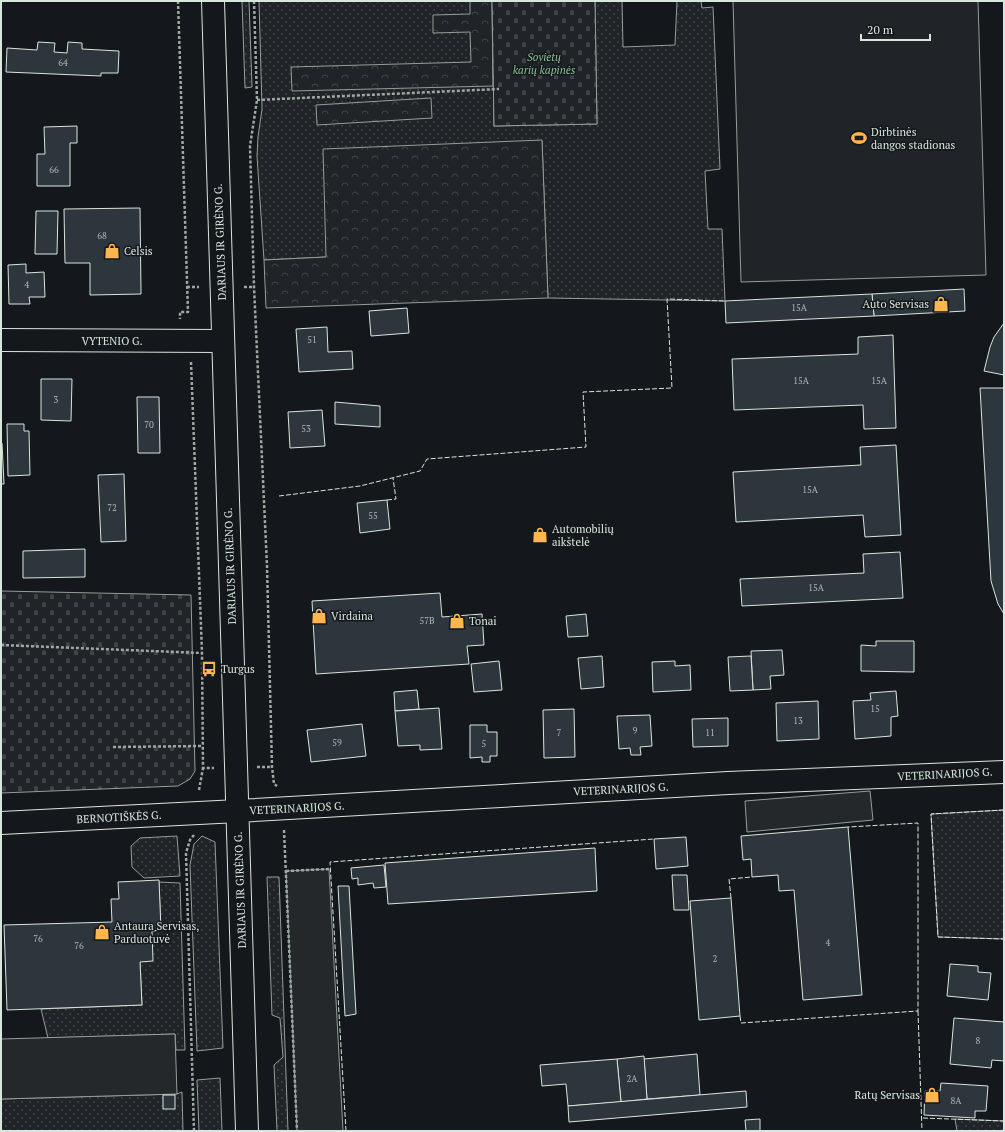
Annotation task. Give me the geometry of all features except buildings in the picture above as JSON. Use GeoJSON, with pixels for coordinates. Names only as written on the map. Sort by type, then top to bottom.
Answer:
{"type":"FeatureCollection","features":[{"type":"Feature","properties":{"kind":"main road","name":"DARIAUS IR GIRĖNO G."},"geometry":{"type":"LineString","coordinates":[[213,1],[247,1131]]}},
{"type":"Feature","properties":{"kind":"main road","name":"VYTENIO G."},"geometry":{"type":"LineString","coordinates":[[1,340],[223,341]]}},
{"type":"Feature","properties":{"kind":"main road","name":"VETERINARIJOS G."},"geometry":{"type":"LineString","coordinates":[[238,811],[728,783],[1004,772]]}},
{"type":"Feature","properties":{"kind":"main road","name":"BERNOTIŠKĖS G."},"geometry":{"type":"LineString","coordinates":[[1,822],[238,811]]}},
{"type":"Feature","properties":{"kind":"path"},"geometry":{"type":"LineString","coordinates":[[178,1],[188,312],[180,312],[181,341],[182,359],[191,358],[202,654],[203,768],[198,789],[198,830],[190,840],[186,853],[194,1131]]}},
{"type":"Feature","properties":{"kind":"path"},"geometry":{"type":"LineString","coordinates":[[254,1],[256,100],[250,146],[254,287],[267,566],[272,767],[274,784],[283,792],[297,1131]]}},
{"type":"Feature","properties":{"kind":"path"},"geometry":{"type":"LineString","coordinates":[[256,100],[498,89]]}},
{"type":"Feature","properties":{"kind":"path"},"geometry":{"type":"LineString","coordinates":[[1,644],[202,654]]}},
{"type":"Feature","properties":{"kind":"path"},"geometry":{"type":"LineString","coordinates":[[113,747],[202,746]]}},
{"type":"Feature","properties":{"kind":"path"},"geometry":{"type":"LineString","coordinates":[[203,768],[272,767]]}},
{"type":"Feature","properties":{"kind":"path"},"geometry":{"type":"LineString","coordinates":[[286,871],[329,869]]}},
{"type":"Feature","properties":{"kind":"green space"},"geometry":{"type":"Polygon","coordinates":[[[242,1],[249,1],[252,87],[245,88],[242,1]]]}},
{"type":"Feature","properties":{"kind":"green space"},"geometry":{"type":"Polygon","coordinates":[[[259,1],[492,1],[494,126],[597,124],[595,1],[622,1],[623,47],[675,45],[677,1],[701,1],[702,8],[713,7],[720,169],[705,171],[708,229],[722,229],[725,301],[548,298],[542,141],[326,257],[264,260],[257,156],[262,109],[259,1]]]}},
{"type":"Feature","properties":{"kind":"green space"},"geometry":{"type":"Polygon","coordinates":[[[470,1],[492,1],[493,86],[292,91],[291,67],[471,62],[470,32],[433,33],[433,15],[470,14],[470,1]]]}},
{"type":"Feature","properties":{"kind":"green space","name":"Sovietų karių kapinės"},"geometry":{"type":"Polygon","coordinates":[[[492,1],[595,1],[597,124],[494,126],[492,1]]]}},
{"type":"Feature","properties":{"kind":"green space","name":"Dirbtinės dangos stadionas"},"geometry":{"type":"Polygon","coordinates":[[[733,1],[978,1],[986,275],[741,282],[733,1]]]}},
{"type":"Feature","properties":{"kind":"green space"},"geometry":{"type":"Polygon","coordinates":[[[431,98],[432,118],[317,125],[316,105],[431,98]]]}},
{"type":"Feature","properties":{"kind":"green space"},"geometry":{"type":"Polygon","coordinates":[[[542,140],[548,298],[266,308],[264,260],[326,257],[323,149],[542,140]]]}},
{"type":"Feature","properties":{"kind":"green space"},"geometry":{"type":"Polygon","coordinates":[[[1,591],[191,595],[195,771],[190,779],[178,786],[1,793],[1,591]]]}},
{"type":"Feature","properties":{"kind":"green space"},"geometry":{"type":"Polygon","coordinates":[[[1004,810],[1004,939],[938,937],[931,814],[1004,810]]]}},
{"type":"Feature","properties":{"kind":"green space"},"geometry":{"type":"Polygon","coordinates":[[[177,836],[180,876],[144,878],[132,867],[131,846],[140,838],[177,836]]]}},
{"type":"Feature","properties":{"kind":"green space"},"geometry":{"type":"Polygon","coordinates":[[[202,836],[215,842],[223,1048],[197,1051],[190,865],[194,844],[202,836]]]}},
{"type":"Feature","properties":{"kind":"green space"},"geometry":{"type":"Polygon","coordinates":[[[267,877],[279,877],[288,1131],[277,1131],[274,1065],[283,1057],[280,1018],[272,1015],[267,877]]]}},
{"type":"Feature","properties":{"kind":"green space"},"geometry":{"type":"Polygon","coordinates":[[[159,882],[180,883],[185,1050],[176,1050],[175,1034],[48,1038],[41,1009],[142,1005],[140,962],[152,931],[161,930],[159,882]]]}},
{"type":"Feature","properties":{"kind":"green space"},"geometry":{"type":"Polygon","coordinates":[[[220,1078],[222,1131],[199,1131],[197,1080],[220,1078]]]}},
{"type":"Feature","properties":{"kind":"green space"},"geometry":{"type":"Polygon","coordinates":[[[182,1092],[183,1131],[1,1131],[1,1099],[177,1094],[182,1092]]]}},
{"type":"Feature","properties":{"kind":"green space"},"geometry":{"type":"Polygon","coordinates":[[[955,1119],[1004,1121],[1004,1131],[957,1131],[955,1119]]]}},
{"type":"Feature","properties":{"kind":"shaded area"},"geometry":{"type":"Polygon","coordinates":[[[870,791],[873,820],[747,832],[745,801],[870,791]]]}},
{"type":"Feature","properties":{"kind":"shaded area"},"geometry":{"type":"Polygon","coordinates":[[[329,869],[343,1131],[297,1131],[286,871],[329,869]]]}},
{"type":"Feature","properties":{"kind":"shaded area"},"geometry":{"type":"Polygon","coordinates":[[[175,1034],[177,1094],[1,1099],[1,1039],[175,1034]]]}},
{"type":"Feature","properties":{"kind":"fence"},"geometry":{"type":"LineString","coordinates":[[279,496],[360,486],[420,471],[427,459],[586,447],[583,392],[672,388],[667,299],[725,301]]}},
{"type":"Feature","properties":{"kind":"fence"},"geometry":{"type":"LineString","coordinates":[[387,500],[396,499],[393,478]]}},
{"type":"Feature","properties":{"kind":"fence"},"geometry":{"type":"LineString","coordinates":[[1004,810],[931,814],[938,937],[1004,939]]}},
{"type":"Feature","properties":{"kind":"fence"},"geometry":{"type":"LineString","coordinates":[[740,1016],[741,1023],[918,1011],[918,823],[848,827]]}},
{"type":"Feature","properties":{"kind":"fence"},"geometry":{"type":"LineString","coordinates":[[346,1131],[330,862],[654,839]]}},
{"type":"Feature","properties":{"kind":"fence"},"geometry":{"type":"LineString","coordinates":[[731,898],[729,879],[752,877]]}},
{"type":"Feature","properties":{"kind":"fence"},"geometry":{"type":"LineString","coordinates":[[918,1011],[922,1131]]}},
{"type":"Feature","properties":{"kind":"fence"},"geometry":{"type":"LineString","coordinates":[[923,1118],[1004,1121]]}},
{"type":"Feature","properties":{"kind":"place","name":"Dirbtinės dangos stadionas"},"geometry":{"type":"Point","coordinates":[859,138]}},
{"type":"Feature","properties":{"kind":"place","name":"Celsis"},"geometry":{"type":"Point","coordinates":[112,251]}},
{"type":"Feature","properties":{"kind":"place","name":"Auto Servisas"},"geometry":{"type":"Point","coordinates":[941,304]}},
{"type":"Feature","properties":{"kind":"place","name":"Automobilių aikštelė"},"geometry":{"type":"Point","coordinates":[540,535]}},
{"type":"Feature","properties":{"kind":"place","name":"Virdaina"},"geometry":{"type":"Point","coordinates":[319,616]}},
{"type":"Feature","properties":{"kind":"place","name":"Tonai"},"geometry":{"type":"Point","coordinates":[457,621]}},
{"type":"Feature","properties":{"kind":"place","name":"Turgus"},"geometry":{"type":"Point","coordinates":[209,669]}},
{"type":"Feature","properties":{"kind":"place","name":"Antaura Servisas, Parduotuvė"},"geometry":{"type":"Point","coordinates":[102,932]}},
{"type":"Feature","properties":{"kind":"place","name":"Ratų Servisas"},"geometry":{"type":"Point","coordinates":[932,1095]}}]}
